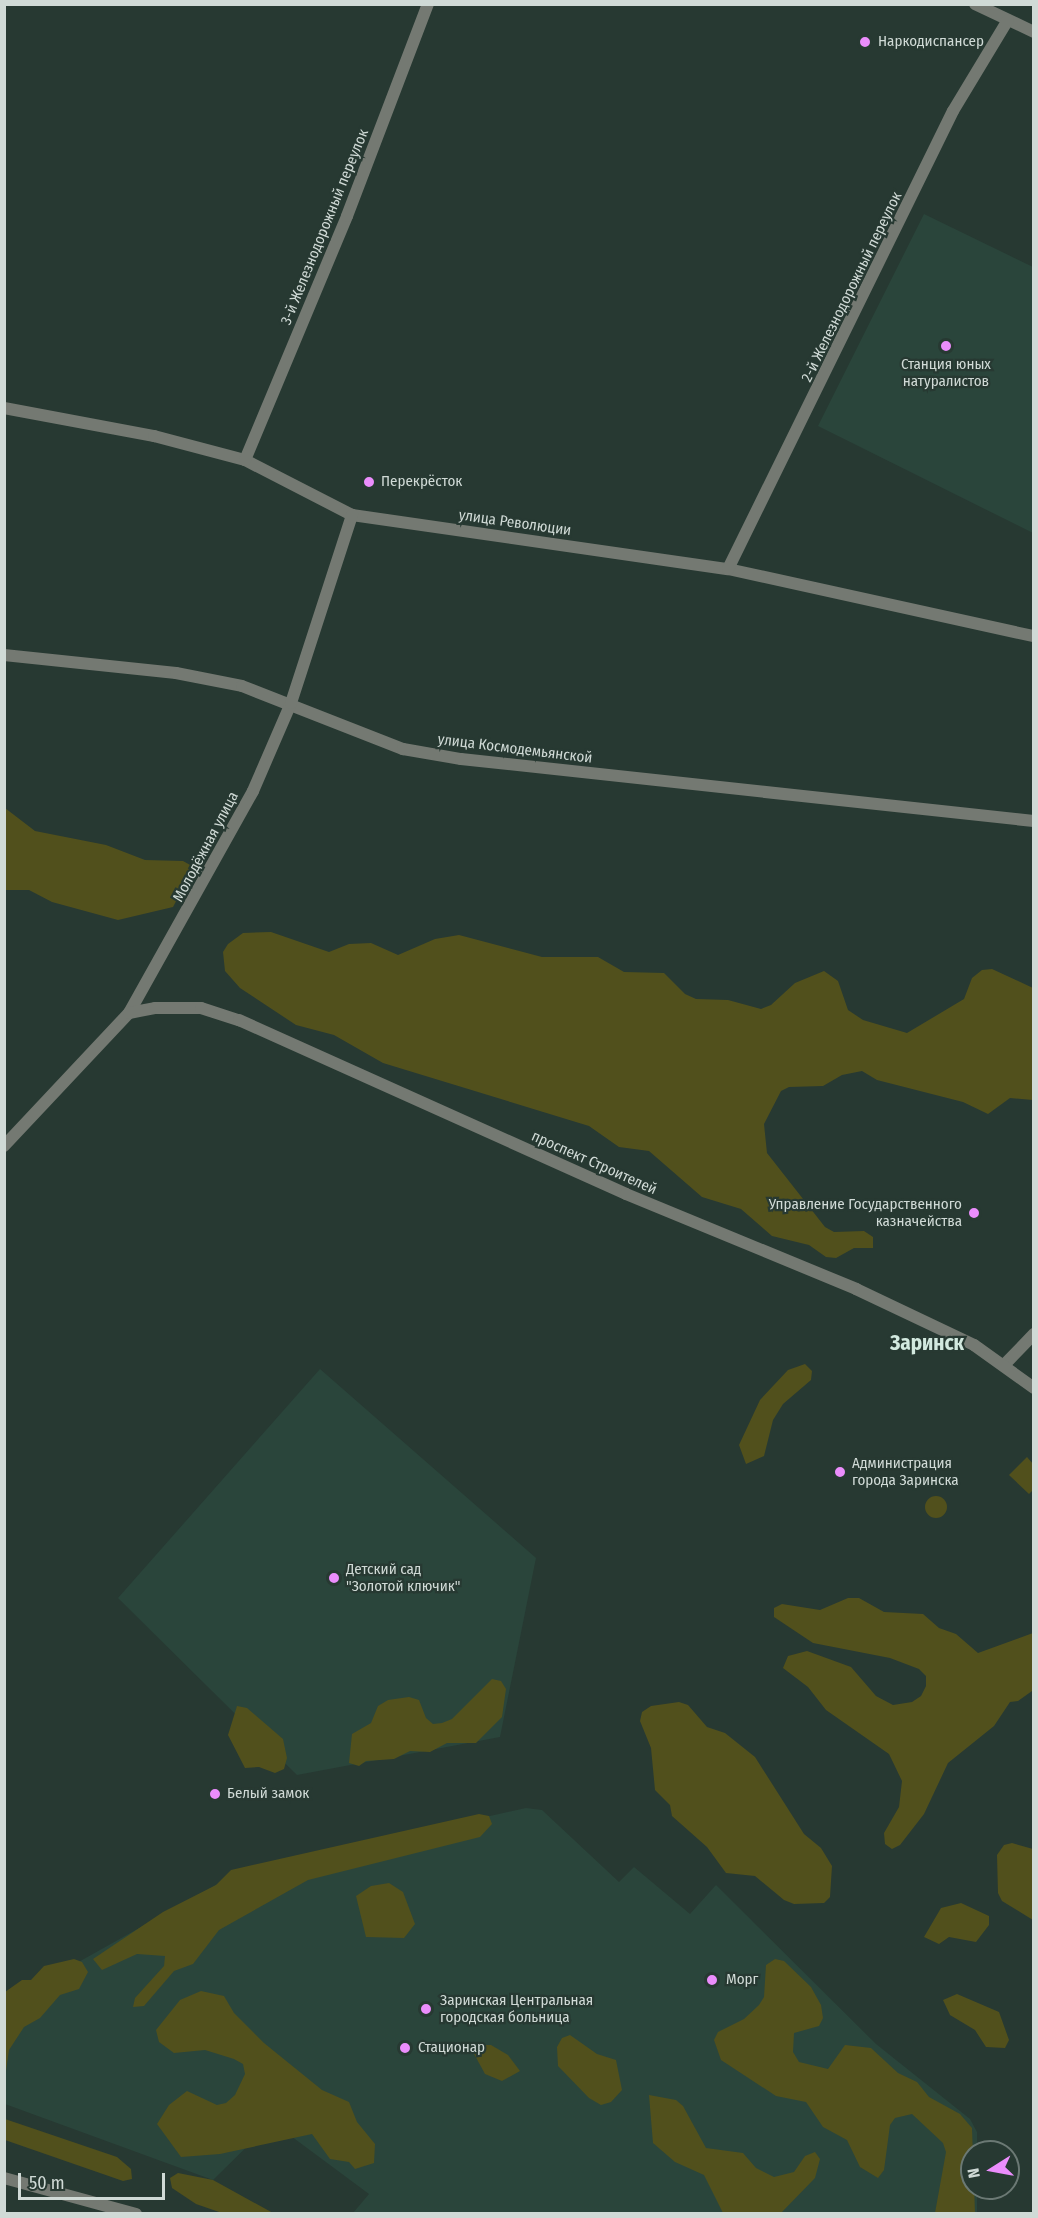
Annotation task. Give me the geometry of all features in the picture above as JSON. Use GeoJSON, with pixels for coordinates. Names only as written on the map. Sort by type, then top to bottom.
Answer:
{"type":"FeatureCollection","features":[{"type":"Feature","properties":{"kind":"street","name":"3-й Железнодорожный переулок"},"geometry":{"type":"LineString","coordinates":[[245,460],[347,216],[428,4]]}},
{"type":"Feature","properties":{"kind":"street"},"geometry":{"type":"LineString","coordinates":[[975,4],[1034,32]]}},
{"type":"Feature","properties":{"kind":"street","name":"2-й Железнодорожный переулок"},"geometry":{"type":"LineString","coordinates":[[728,569],[953,111],[1008,20]]}},
{"type":"Feature","properties":{"kind":"street","name":"улица Революции"},"geometry":{"type":"LineString","coordinates":[[4,408],[154,436],[245,460],[352,515],[728,569],[1034,636]]}},
{"type":"Feature","properties":{"kind":"street","name":"Молодёжная улица"},"geometry":{"type":"LineString","coordinates":[[4,1146],[129,1013],[253,791],[291,703],[352,515]]}},
{"type":"Feature","properties":{"kind":"street","name":"улица Космодемьянской"},"geometry":{"type":"LineString","coordinates":[[4,655],[176,673],[242,686],[291,703],[403,749],[461,759],[1034,821]]}},
{"type":"Feature","properties":{"kind":"street","name":"проспект Строителей"},"geometry":{"type":"LineString","coordinates":[[129,1013],[155,1008],[201,1008],[239,1020],[626,1194],[856,1289],[937,1326],[1005,1364],[1034,1388]]}},
{"type":"Feature","properties":{"kind":"street"},"geometry":{"type":"LineString","coordinates":[[1005,1364],[1034,1334]]}},
{"type":"Feature","properties":{"kind":"street"},"geometry":{"type":"LineString","coordinates":[[4,2178],[136,2214]]}},
{"type":"Feature","properties":{"kind":"shaded area","name":"Станция юных натуралистов"},"geometry":{"type":"Polygon","coordinates":[[[924,214],[1033,267],[1033,533],[818,426],[924,214]]]}},
{"type":"Feature","properties":{"kind":"shaded area"},"geometry":{"type":"Polygon","coordinates":[[[5,808],[35,831],[106,845],[145,860],[183,861],[192,866],[191,883],[183,888],[173,907],[118,920],[52,902],[29,890],[5,890],[5,808]]]}},
{"type":"Feature","properties":{"kind":"shaded area"},"geometry":{"type":"Polygon","coordinates":[[[271,932],[329,952],[349,944],[371,943],[398,955],[435,939],[459,935],[542,957],[598,957],[624,972],[664,973],[685,994],[696,999],[728,1000],[761,1009],[771,1005],[795,983],[824,971],[838,981],[848,1010],[863,1020],[907,1033],[964,999],[972,978],[982,970],[992,969],[1033,988],[1033,1100],[1010,1098],[988,1114],[963,1102],[877,1080],[862,1071],[842,1075],[823,1086],[789,1087],[781,1091],[764,1124],[767,1153],[825,1227],[834,1232],[864,1231],[873,1237],[873,1248],[854,1248],[836,1258],[826,1257],[809,1245],[772,1236],[741,1209],[702,1197],[649,1151],[619,1147],[589,1126],[383,1063],[334,1035],[296,1025],[240,988],[225,971],[223,952],[228,944],[243,933],[271,932]]]}},
{"type":"Feature","properties":{"kind":"shaded area"},"geometry":{"type":"Polygon","coordinates":[[[805,1364],[812,1371],[811,1380],[783,1404],[773,1420],[764,1456],[746,1464],[739,1445],[760,1400],[788,1370],[805,1364]]]}},
{"type":"Feature","properties":{"kind":"shaded area","name":"Детский сад \"Золотой ключик\""},"geometry":{"type":"Polygon","coordinates":[[[320,1369],[536,1558],[500,1737],[297,1775],[118,1598],[320,1369]]]}},
{"type":"Feature","properties":{"kind":"shaded area"},"geometry":{"type":"Polygon","coordinates":[[[1027,1457],[1033,1464],[1033,1490],[1029,1494],[1009,1475],[1027,1457]]]}},
{"type":"Feature","properties":{"kind":"shaded area"},"geometry":{"type":"Polygon","coordinates":[[[936,1496],[944,1499],[947,1507],[944,1515],[936,1518],[928,1515],[925,1507],[928,1499],[936,1496]]]}},
{"type":"Feature","properties":{"kind":"shaded area"},"geometry":{"type":"Polygon","coordinates":[[[848,1598],[859,1598],[884,1612],[923,1614],[939,1628],[956,1634],[978,1653],[1033,1633],[1032,1691],[1018,1701],[1010,1702],[994,1726],[948,1763],[924,1814],[900,1845],[892,1849],[885,1844],[884,1833],[899,1807],[902,1781],[889,1754],[826,1710],[808,1687],[783,1668],[788,1656],[807,1651],[851,1667],[876,1696],[893,1705],[912,1702],[921,1696],[926,1686],[926,1676],[919,1669],[890,1658],[813,1643],[774,1617],[774,1608],[782,1604],[820,1610],[848,1598]]]}},
{"type":"Feature","properties":{"kind":"shaded area"},"geometry":{"type":"Polygon","coordinates":[[[492,1679],[501,1681],[506,1689],[502,1717],[476,1743],[447,1743],[430,1752],[410,1751],[394,1759],[366,1761],[359,1766],[349,1763],[352,1734],[371,1723],[378,1706],[388,1700],[409,1697],[419,1700],[426,1718],[433,1724],[442,1723],[452,1719],[492,1679]]]}},
{"type":"Feature","properties":{"kind":"shaded area"},"geometry":{"type":"Polygon","coordinates":[[[679,1702],[688,1705],[707,1727],[725,1733],[755,1757],[804,1834],[821,1848],[832,1866],[830,1897],[824,1903],[794,1904],[784,1900],[755,1876],[726,1873],[707,1847],[672,1816],[670,1805],[655,1790],[651,1748],[640,1721],[642,1712],[651,1706],[679,1702]]]}},
{"type":"Feature","properties":{"kind":"shaded area"},"geometry":{"type":"Polygon","coordinates":[[[237,1706],[247,1708],[283,1739],[287,1758],[284,1769],[275,1773],[259,1767],[245,1768],[228,1735],[237,1706]]]}},
{"type":"Feature","properties":{"kind":"shaded area","name":"Заринская Центральная городская больница"},"geometry":{"type":"Polygon","coordinates":[[[526,1808],[542,1810],[619,1882],[634,1867],[690,1914],[716,1885],[876,2044],[970,2119],[977,2132],[977,2140],[960,2140],[960,2200],[977,2200],[977,2213],[353,2213],[369,2194],[272,2122],[213,2180],[5,2104],[4,2022],[18,1996],[239,1872],[526,1808]]]}},
{"type":"Feature","properties":{"kind":"shaded area"},"geometry":{"type":"Polygon","coordinates":[[[479,1814],[489,1816],[492,1824],[480,1837],[308,1880],[219,1930],[193,1964],[174,1971],[144,2006],[133,2007],[135,1998],[164,1966],[165,1956],[137,1954],[102,1970],[93,1959],[163,1912],[216,1885],[231,1870],[479,1814]]]}},
{"type":"Feature","properties":{"kind":"shaded area"},"geometry":{"type":"Polygon","coordinates":[[[1012,1843],[1033,1849],[1033,1920],[1002,1901],[998,1893],[997,1855],[1004,1845],[1012,1843]]]}},
{"type":"Feature","properties":{"kind":"shaded area"},"geometry":{"type":"Polygon","coordinates":[[[389,1883],[403,1892],[415,1924],[404,1938],[366,1937],[356,1896],[371,1886],[389,1883]]]}},
{"type":"Feature","properties":{"kind":"shaded area"},"geometry":{"type":"Polygon","coordinates":[[[961,1903],[989,1916],[989,1925],[976,1942],[949,1937],[939,1944],[924,1937],[941,1908],[961,1903]]]}},
{"type":"Feature","properties":{"kind":"shaded area"},"geometry":{"type":"Polygon","coordinates":[[[74,1959],[82,1962],[88,1972],[79,1989],[60,1995],[40,2018],[24,2027],[9,2050],[5,2078],[5,1992],[22,1980],[31,1980],[44,1966],[74,1959]]]}},
{"type":"Feature","properties":{"kind":"shaded area"},"geometry":{"type":"Polygon","coordinates":[[[775,1959],[784,1961],[811,1987],[821,2005],[823,2018],[819,2026],[794,2033],[793,2052],[799,2062],[828,2069],[845,2045],[871,2048],[898,2073],[917,2082],[929,2097],[960,2114],[972,2128],[972,2140],[960,2140],[960,2200],[975,2200],[975,2213],[935,2213],[946,2152],[943,2143],[912,2114],[895,2118],[890,2125],[884,2170],[878,2178],[860,2167],[847,2140],[823,2127],[806,2102],[776,2096],[721,2060],[714,2040],[718,2032],[744,2019],[759,2005],[764,1997],[766,1965],[775,1959]]]}},
{"type":"Feature","properties":{"kind":"shaded area"},"geometry":{"type":"Polygon","coordinates":[[[201,1991],[224,1996],[234,2013],[264,2043],[322,2090],[349,2102],[357,2122],[375,2144],[374,2163],[355,2169],[349,2162],[330,2159],[312,2134],[220,2154],[181,2157],[157,2124],[169,2105],[187,2091],[217,2105],[226,2103],[235,2095],[245,2074],[243,2064],[234,2059],[205,2050],[174,2053],[159,2042],[156,2030],[180,2000],[201,1991]]]}},
{"type":"Feature","properties":{"kind":"shaded area"},"geometry":{"type":"Polygon","coordinates":[[[957,1994],[999,2012],[1009,2040],[1005,2048],[986,2047],[975,2030],[950,2015],[943,2000],[957,1994]]]}},
{"type":"Feature","properties":{"kind":"shaded area"},"geometry":{"type":"Polygon","coordinates":[[[570,2035],[597,2054],[616,2060],[622,2090],[611,2102],[601,2105],[589,2098],[558,2066],[557,2047],[562,2038],[570,2035]]]}},
{"type":"Feature","properties":{"kind":"shaded area"},"geometry":{"type":"Polygon","coordinates":[[[482,2045],[491,2045],[508,2055],[520,2071],[502,2081],[485,2074],[473,2052],[482,2045]]]}},
{"type":"Feature","properties":{"kind":"shaded area"},"geometry":{"type":"Polygon","coordinates":[[[649,2095],[676,2100],[683,2106],[706,2148],[743,2153],[756,2168],[774,2177],[794,2172],[805,2156],[815,2152],[820,2159],[815,2178],[781,2213],[723,2213],[704,2175],[675,2162],[653,2143],[649,2095]]]}},
{"type":"Feature","properties":{"kind":"shaded area"},"geometry":{"type":"Polygon","coordinates":[[[5,2119],[117,2157],[131,2169],[132,2179],[123,2181],[5,2140],[5,2119]]]}},
{"type":"Feature","properties":{"kind":"shaded area"},"geometry":{"type":"Polygon","coordinates":[[[178,2173],[213,2180],[273,2213],[222,2213],[196,2204],[172,2188],[170,2178],[178,2173]]]}},
{"type":"Feature","properties":{"kind":"place","name":"Наркодиспансер"},"geometry":{"type":"Point","coordinates":[865,42]}},
{"type":"Feature","properties":{"kind":"place","name":"Станция юных натуралистов"},"geometry":{"type":"Point","coordinates":[946,346]}},
{"type":"Feature","properties":{"kind":"place","name":"Перекрёсток"},"geometry":{"type":"Point","coordinates":[369,482]}},
{"type":"Feature","properties":{"kind":"place","name":"Управление Государственного казначейства"},"geometry":{"type":"Point","coordinates":[974,1213]}},
{"type":"Feature","properties":{"kind":"place","name":"Администрация города Заринска"},"geometry":{"type":"Point","coordinates":[840,1472]}},
{"type":"Feature","properties":{"kind":"place","name":"Детский сад \"Золотой ключик\""},"geometry":{"type":"Point","coordinates":[334,1578]}},
{"type":"Feature","properties":{"kind":"place","name":"Белый замок"},"geometry":{"type":"Point","coordinates":[215,1794]}},
{"type":"Feature","properties":{"kind":"place","name":"Морг"},"geometry":{"type":"Point","coordinates":[712,1980]}},
{"type":"Feature","properties":{"kind":"place","name":"Заринская Центральная городская больница"},"geometry":{"type":"Point","coordinates":[426,2009]}},
{"type":"Feature","properties":{"kind":"place","name":"Стационар"},"geometry":{"type":"Point","coordinates":[405,2048]}},
{"type":"Feature","properties":{"kind":"district","name":"Заринск"},"geometry":{"type":"Point","coordinates":[927,1343]}}]}
